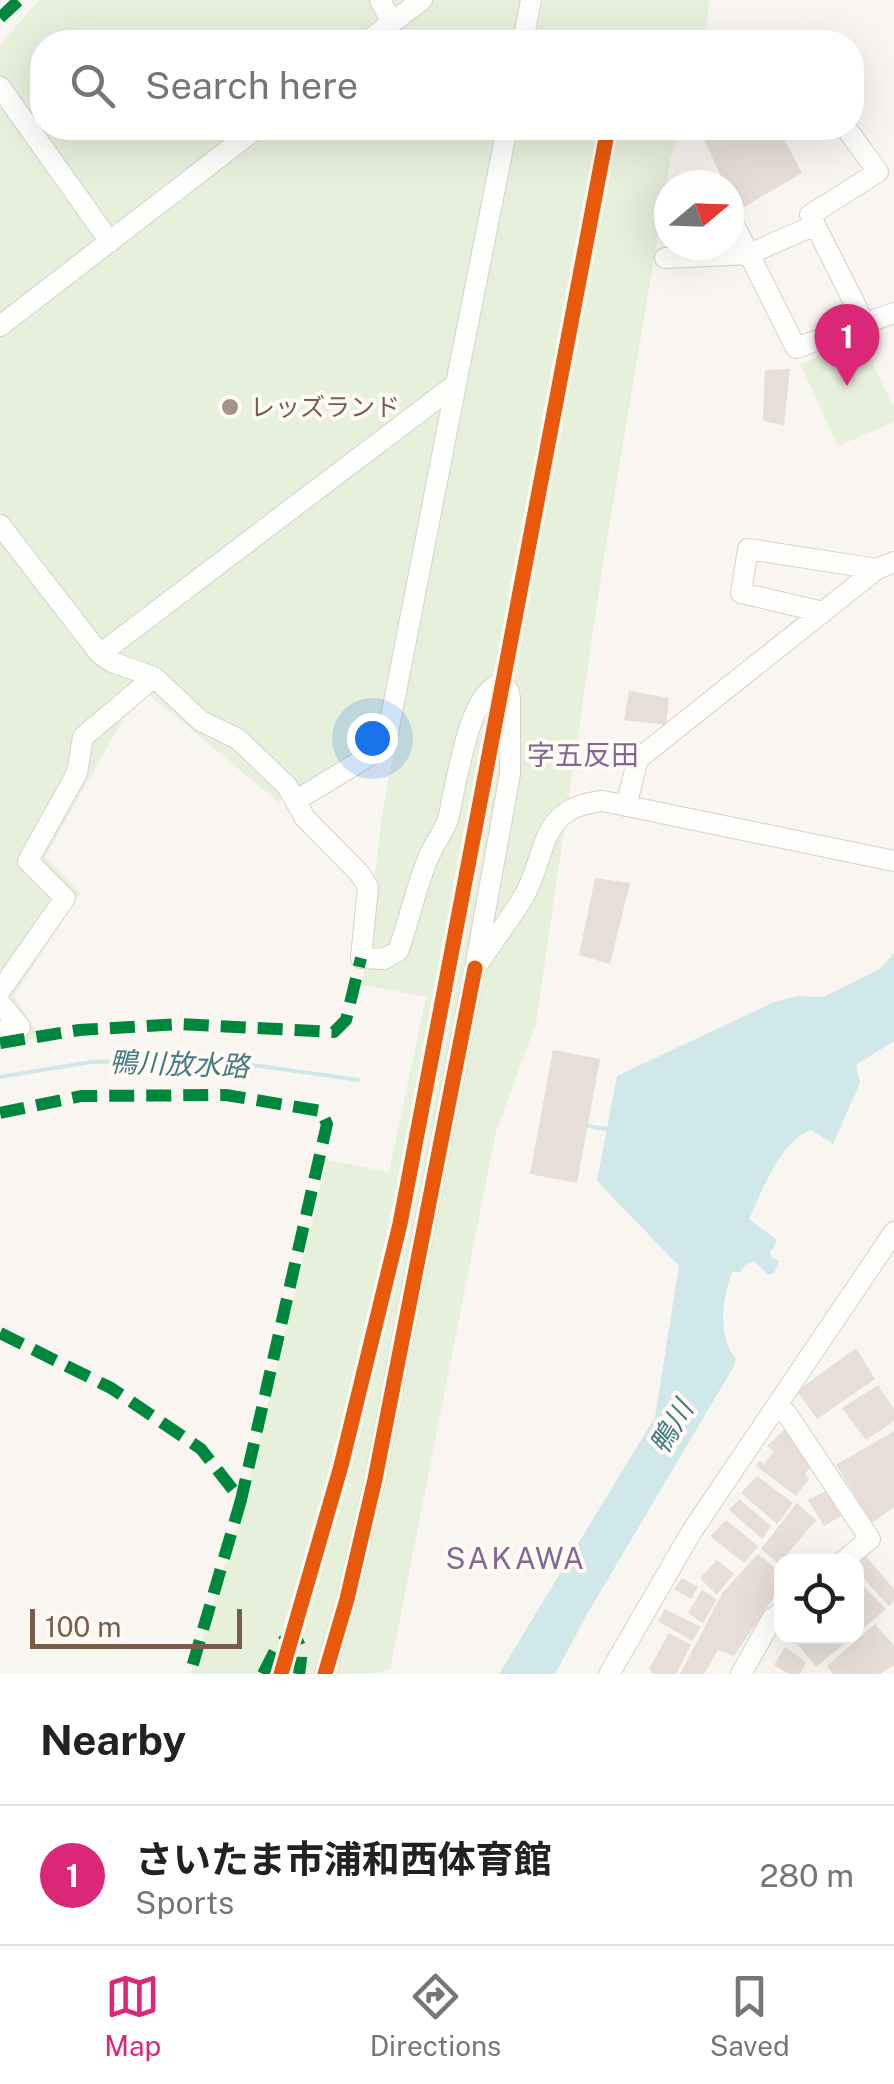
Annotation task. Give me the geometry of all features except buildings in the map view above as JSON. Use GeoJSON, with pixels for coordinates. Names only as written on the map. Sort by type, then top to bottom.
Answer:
{"type":"FeatureCollection","features":[{"type":"Feature","properties":{"kind":"street"},"geometry":{"type":"LineString","coordinates":[[380,0],[392,23]]}},
{"type":"Feature","properties":{"kind":"street"},"geometry":{"type":"LineString","coordinates":[[382,30],[422,0]]}},
{"type":"Feature","properties":{"kind":"street"},"geometry":{"type":"LineString","coordinates":[[525,30],[531,0]]}},
{"type":"Feature","properties":{"kind":"street"},"geometry":{"type":"LineString","coordinates":[[0,87],[30,129]]}},
{"type":"Feature","properties":{"kind":"street"},"geometry":{"type":"LineString","coordinates":[[38,140],[110,242]]}},
{"type":"Feature","properties":{"kind":"street"},"geometry":{"type":"LineString","coordinates":[[0,326],[242,140]]}},
{"type":"Feature","properties":{"kind":"street"},"geometry":{"type":"LineString","coordinates":[[295,801],[378,750],[387,738],[505,140]]}},
{"type":"Feature","properties":{"kind":"street"},"geometry":{"type":"LineString","coordinates":[[744,254],[812,220],[878,172],[855,140]]}},
{"type":"Feature","properties":{"kind":"street"},"geometry":{"type":"LineString","coordinates":[[812,220],[865,324]]}},
{"type":"Feature","properties":{"kind":"street"},"geometry":{"type":"LineString","coordinates":[[744,244],[796,348],[894,314]]}},
{"type":"Feature","properties":{"kind":"street"},"geometry":{"type":"LineString","coordinates":[[100,654],[456,384]]}},
{"type":"Feature","properties":{"kind":"street"},"geometry":{"type":"LineString","coordinates":[[0,525],[100,654],[154,677],[201,721],[238,739],[287,786],[305,818],[360,874],[368,888],[361,958],[392,957],[402,941],[429,857],[447,821],[458,765],[486,694],[500,684],[508,690],[510,774],[475,968],[376,1479],[348,1599],[324,1674]]}},
{"type":"Feature","properties":{"kind":"street"},"geometry":{"type":"LineString","coordinates":[[823,612],[741,593],[748,548],[886,566]]}},
{"type":"Feature","properties":{"kind":"street"},"geometry":{"type":"LineString","coordinates":[[626,806],[638,758],[886,566]]}},
{"type":"Feature","properties":{"kind":"street"},"geometry":{"type":"LineString","coordinates":[[0,991],[65,898],[28,862],[77,773],[83,737],[154,677]]}},
{"type":"Feature","properties":{"kind":"street"},"geometry":{"type":"LineString","coordinates":[[475,968],[530,884],[541,845],[552,827],[578,807],[603,802],[894,860]]}},
{"type":"Feature","properties":{"kind":"street"},"geometry":{"type":"LineString","coordinates":[[0,1003],[20,1027],[0,1032]]}},
{"type":"Feature","properties":{"kind":"street"},"geometry":{"type":"LineString","coordinates":[[610,1674],[692,1531],[894,1232]]}},
{"type":"Feature","properties":{"kind":"street"},"geometry":{"type":"LineString","coordinates":[[777,1405],[787,1414],[870,1539],[852,1554]]}},
{"type":"Feature","properties":{"kind":"street"},"geometry":{"type":"LineString","coordinates":[[741,1674],[774,1617]]}},
{"type":"Feature","properties":{"kind":"green space"},"geometry":{"type":"Polygon","coordinates":[[[39,0],[538,0],[532,30],[30,30],[30,140],[511,140],[397,735],[516,140],[677,140],[669,170],[654,170],[654,259],[602,570],[536,1023],[496,1132],[390,1669],[371,1674],[191,1674],[241,1514],[327,1160],[389,1172],[426,997],[362,985],[382,815],[394,751],[278,802],[141,688],[45,857],[80,893],[14,996],[40,1038],[0,1046],[0,45],[39,0]]]}},
{"type":"Feature","properties":{"kind":"green space"},"geometry":{"type":"Polygon","coordinates":[[[543,0],[710,0],[705,30],[537,30],[543,0]]]}},
{"type":"Feature","properties":{"kind":"green space"},"geometry":{"type":"Polygon","coordinates":[[[861,339],[894,408],[894,422],[838,446],[800,364],[861,339]]]}},
{"type":"Feature","properties":{"kind":"water","name":"鴨川"},"geometry":{"type":"Polygon","coordinates":[[[894,953],[894,1041],[856,1065],[860,1083],[833,1144],[812,1130],[801,1135],[774,1167],[749,1219],[777,1240],[770,1253],[779,1260],[774,1273],[768,1275],[754,1261],[740,1272],[732,1272],[723,1317],[726,1340],[736,1359],[734,1366],[555,1674],[499,1674],[655,1417],[679,1266],[597,1181],[617,1076],[772,1003],[797,996],[823,997],[880,969],[894,953]]]}},
{"type":"Feature","properties":{"kind":"waterway","name":"鴨川放水路"},"geometry":{"type":"LineString","coordinates":[[0,1077],[91,1062],[210,1059],[359,1080]]}},
{"type":"Feature","properties":{"kind":"waterway","name":"鴨川放水路"},"geometry":{"type":"LineString","coordinates":[[587,1126],[612,1130]]}},
{"type":"Feature","properties":{"kind":"marked path"},"geometry":{"type":"LineString","coordinates":[[0,18],[19,0]]}},
{"type":"Feature","properties":{"kind":"marked path"},"geometry":{"type":"LineString","coordinates":[[0,1043],[79,1030],[179,1024],[334,1032],[346,1020],[361,958]]}},
{"type":"Feature","properties":{"kind":"marked path"},"geometry":{"type":"LineString","coordinates":[[0,1113],[81,1096],[226,1095],[321,1111],[327,1124],[241,1500]]}},
{"type":"Feature","properties":{"kind":"marked path"},"geometry":{"type":"LineString","coordinates":[[0,1333],[111,1388],[201,1449],[241,1500],[190,1674]]}},
{"type":"Feature","properties":{"kind":"marked path"},"geometry":{"type":"LineString","coordinates":[[263,1674],[279,1643],[294,1636],[301,1649],[299,1674]]}},
{"type":"Feature","properties":{"kind":"cycle path"},"geometry":{"type":"LineString","coordinates":[[281,1674],[341,1466],[400,1224],[606,140]]}},
{"type":"Feature","properties":{"kind":"cycle path"},"geometry":{"type":"LineString","coordinates":[[325,1674],[375,1479],[475,968]]}},
{"type":"Feature","properties":{"kind":"place","name":"さいたま市浦和西体育館"},"geometry":{"type":"Point","coordinates":[847,386]}},
{"type":"Feature","properties":{"kind":"place","name":"レッズランド"},"geometry":{"type":"Point","coordinates":[230,407]}},
{"type":"Feature","properties":{"kind":"district","name":"字五反田"},"geometry":{"type":"Point","coordinates":[583,755]}},
{"type":"Feature","properties":{"kind":"district","name":"SAKAWA"},"geometry":{"type":"Point","coordinates":[516,1559]}}]}
